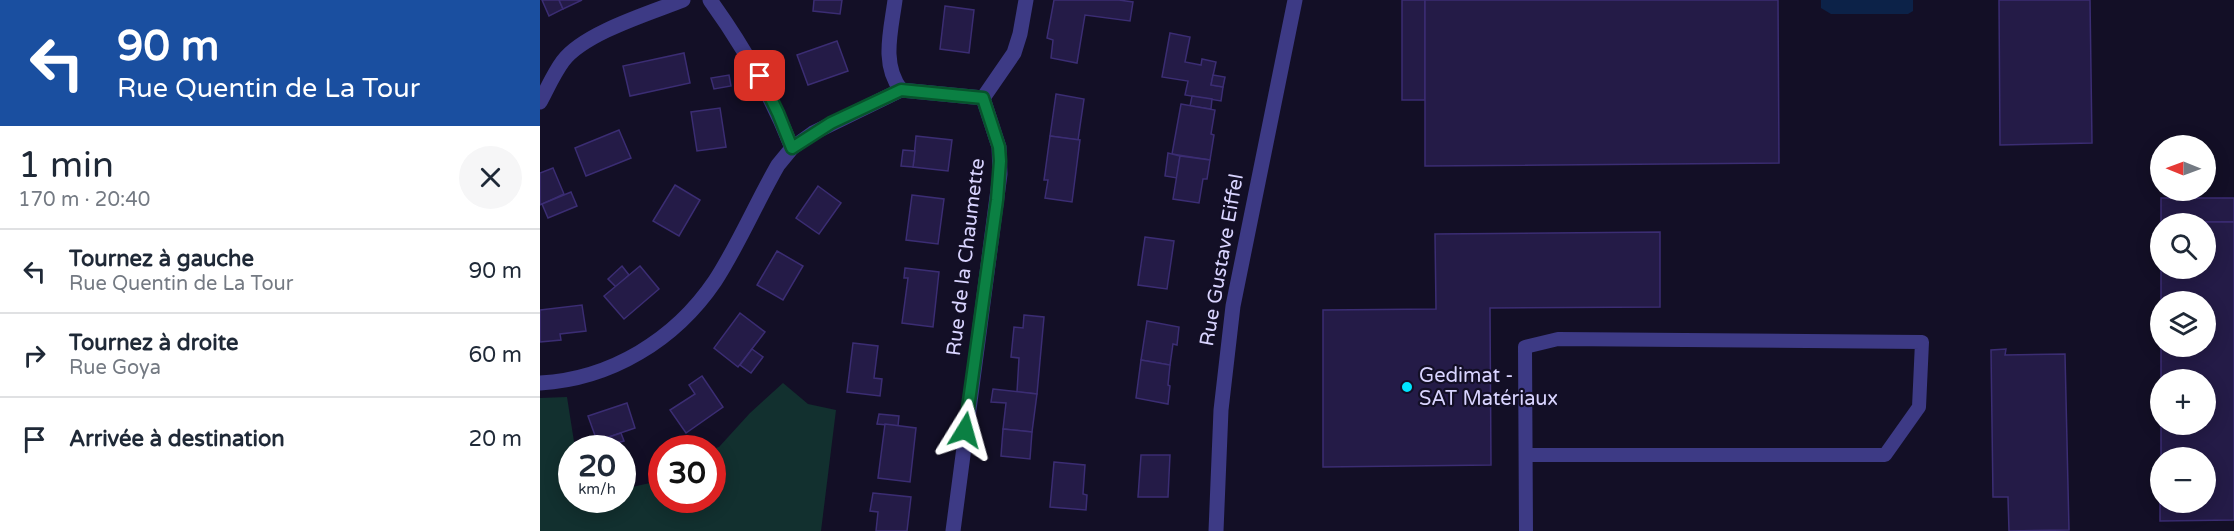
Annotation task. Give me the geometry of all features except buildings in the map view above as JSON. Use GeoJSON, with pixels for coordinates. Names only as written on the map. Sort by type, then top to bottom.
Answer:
{"type":"FeatureCollection","features":[{"type":"Feature","properties":{"kind":"street"},"geometry":{"type":"LineString","coordinates":[[540,102],[562,62],[573,50],[601,34],[683,0]]}},
{"type":"Feature","properties":{"kind":"street"},"geometry":{"type":"LineString","coordinates":[[710,0],[760,76],[792,148]]}},
{"type":"Feature","properties":{"kind":"street"},"geometry":{"type":"LineString","coordinates":[[895,0],[889,60],[894,81],[901,90]]}},
{"type":"Feature","properties":{"kind":"street"},"geometry":{"type":"LineString","coordinates":[[540,383],[582,378],[604,371],[644,351],[682,321],[699,303],[715,280],[778,165],[792,148],[831,123],[901,90],[983,98],[1014,53],[1026,0]]}},
{"type":"Feature","properties":{"kind":"street","name":"Rue Gustave Eiffel"},"geometry":{"type":"LineString","coordinates":[[1216,531],[1221,410],[1233,306],[1295,0]]}},
{"type":"Feature","properties":{"kind":"street","name":"Rue de la Chaumette"},"geometry":{"type":"LineString","coordinates":[[953,531],[1000,174],[999,147],[983,98]]}},
{"type":"Feature","properties":{"kind":"lane"},"geometry":{"type":"LineString","coordinates":[[1526,455],[1885,455],[1919,407],[1922,342],[1558,339],[1525,347],[1526,531]]}},
{"type":"Feature","properties":{"kind":"green space"},"geometry":{"type":"Polygon","coordinates":[[[783,383],[808,404],[836,410],[821,531],[540,531],[540,398],[567,397],[573,435],[558,435],[558,513],[636,513],[636,486],[648,483],[648,513],[726,513],[726,439],[750,413],[783,383]]]}},
{"type":"Feature","properties":{"kind":"water"},"geometry":{"type":"Polygon","coordinates":[[[1821,0],[1913,0],[1913,11],[1908,14],[1831,14],[1821,8],[1821,0]]]}},
{"type":"Feature","properties":{"kind":"place","name":"Gedimat - SAT Matériaux"},"geometry":{"type":"Point","coordinates":[1407,387]}},
{"type":"Feature","properties":{"kind":"route"},"geometry":{"type":"LineString","coordinates":[[760,76],[792,148],[831,123],[901,90],[983,98],[999,147],[1000,161],[997,200],[965,430]]}}]}
